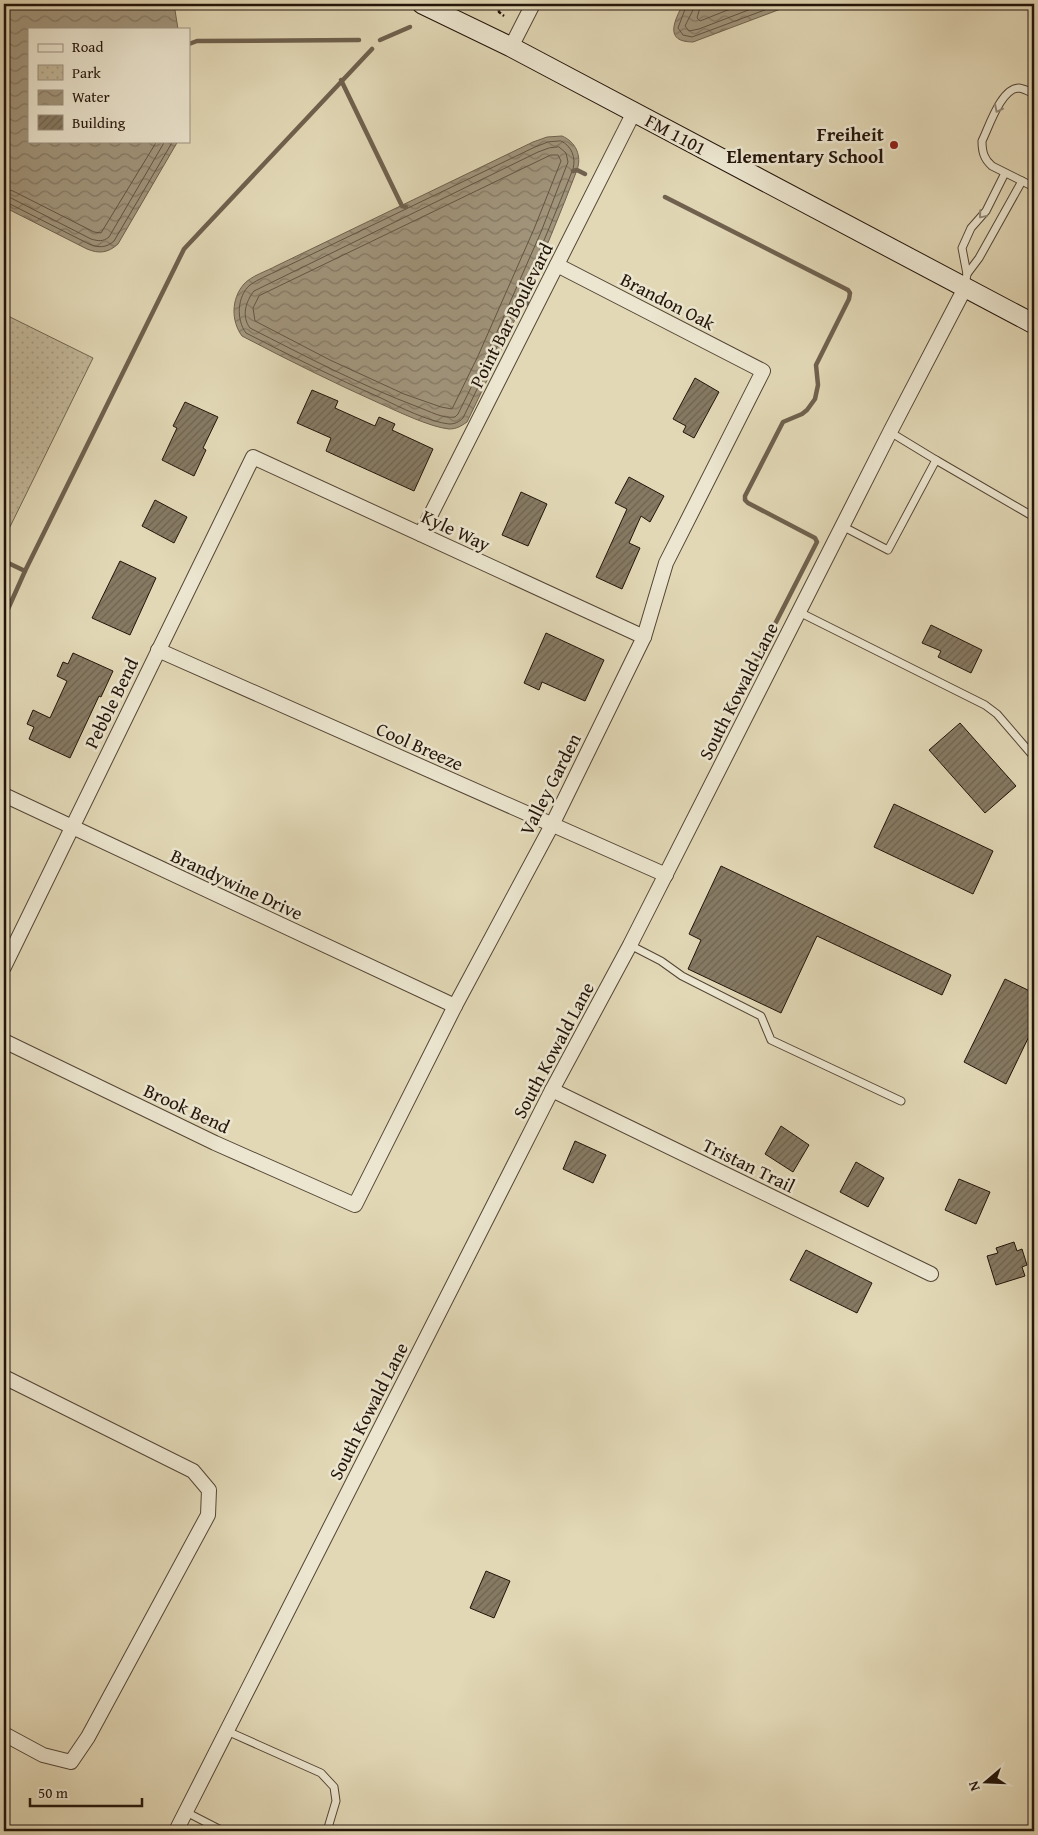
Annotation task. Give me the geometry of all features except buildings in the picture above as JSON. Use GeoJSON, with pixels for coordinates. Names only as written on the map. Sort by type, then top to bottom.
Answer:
{"type":"FeatureCollection","features":[{"type":"Feature","properties":{"kind":"main road","name":"FM 1101"},"geometry":{"type":"LineString","coordinates":[[422,4],[511,47],[634,112],[966,281],[1034,324]]}},
{"type":"Feature","properties":{"kind":"street"},"geometry":{"type":"LineString","coordinates":[[511,47],[533,4]]}},
{"type":"Feature","properties":{"kind":"street","name":"Point Bar Boulevard"},"geometry":{"type":"LineString","coordinates":[[421,534],[634,112]]}},
{"type":"Feature","properties":{"kind":"street","name":"Brandon Oak"},"geometry":{"type":"LineString","coordinates":[[557,265],[762,371]]}},
{"type":"Feature","properties":{"kind":"street","name":"South Kowald Lane"},"geometry":{"type":"LineString","coordinates":[[176,1831],[552,1090],[630,946],[966,281]]}},
{"type":"Feature","properties":{"kind":"street","name":"Valley Garden"},"geometry":{"type":"LineString","coordinates":[[355,1205],[455,1006],[552,825],[644,637],[666,563],[762,371]]}},
{"type":"Feature","properties":{"kind":"street","name":"Kyle Way"},"geometry":{"type":"LineString","coordinates":[[253,457],[644,637]]}},
{"type":"Feature","properties":{"kind":"street","name":"Pebble Bend"},"geometry":{"type":"LineString","coordinates":[[4,967],[253,457]]}},
{"type":"Feature","properties":{"kind":"street","name":"Cool Breeze"},"geometry":{"type":"LineString","coordinates":[[158,650],[666,875]]}},
{"type":"Feature","properties":{"kind":"street","name":"Brandywine Drive"},"geometry":{"type":"LineString","coordinates":[[4,795],[455,1006]]}},
{"type":"Feature","properties":{"kind":"street","name":"Brook Bend"},"geometry":{"type":"LineString","coordinates":[[4,1041],[215,1143],[355,1205]]}},
{"type":"Feature","properties":{"kind":"street","name":"Tristan Trail"},"geometry":{"type":"LineString","coordinates":[[552,1090],[931,1274]]}},
{"type":"Feature","properties":{"kind":"street"},"geometry":{"type":"LineString","coordinates":[[4,1377],[193,1471],[209,1490],[208,1514],[88,1737],[72,1762],[43,1755],[4,1734]]}},
{"type":"Feature","properties":{"kind":"lane"},"geometry":{"type":"LineString","coordinates":[[1034,94],[1021,88],[1014,89],[1004,96],[982,142],[982,150],[987,162],[1034,187]]}},
{"type":"Feature","properties":{"kind":"lane"},"geometry":{"type":"LineString","coordinates":[[966,281],[962,248],[972,228],[986,211],[1005,173]]}},
{"type":"Feature","properties":{"kind":"lane"},"geometry":{"type":"LineString","coordinates":[[966,281],[1022,181]]}},
{"type":"Feature","properties":{"kind":"lane"},"geometry":{"type":"LineString","coordinates":[[890,432],[1034,517]]}},
{"type":"Feature","properties":{"kind":"lane"},"geometry":{"type":"LineString","coordinates":[[842,526],[888,550],[936,460]]}},
{"type":"Feature","properties":{"kind":"lane"},"geometry":{"type":"LineString","coordinates":[[799,612],[985,705],[997,714],[1034,757]]}},
{"type":"Feature","properties":{"kind":"lane"},"geometry":{"type":"LineString","coordinates":[[630,946],[661,961],[682,976],[761,1016],[771,1040],[901,1101]]}},
{"type":"Feature","properties":{"kind":"lane"},"geometry":{"type":"LineString","coordinates":[[227,1731],[322,1773],[334,1787],[336,1801],[327,1831]]}},
{"type":"Feature","properties":{"kind":"lane"},"geometry":{"type":"LineString","coordinates":[[186,1812],[223,1831]]}},
{"type":"Feature","properties":{"kind":"path"},"geometry":{"type":"LineString","coordinates":[[498,4],[499,12],[504,16]]}},
{"type":"Feature","properties":{"kind":"green space"},"geometry":{"type":"Polygon","coordinates":[[[4,314],[93,358],[4,539],[4,314]]]}},
{"type":"Feature","properties":{"kind":"water"},"geometry":{"type":"Polygon","coordinates":[[[4,4],[174,4],[178,28],[28,28],[28,142],[177,142],[118,244],[107,251],[96,252],[4,207],[4,4]]]}},
{"type":"Feature","properties":{"kind":"water"},"geometry":{"type":"Polygon","coordinates":[[[683,4],[794,4],[693,42],[684,41],[675,34],[675,23],[683,4]]]}},
{"type":"Feature","properties":{"kind":"water"},"geometry":{"type":"Polygon","coordinates":[[[562,136],[571,142],[577,150],[579,160],[577,170],[511,329],[467,422],[463,425],[457,428],[441,428],[415,419],[294,363],[242,336],[238,330],[234,317],[237,296],[244,284],[259,274],[533,142],[547,137],[562,136]]]}},
{"type":"Feature","properties":{"kind":"waterway"},"geometry":{"type":"LineString","coordinates":[[380,40],[410,27]]}},
{"type":"Feature","properties":{"kind":"waterway"},"geometry":{"type":"LineString","coordinates":[[190,44],[197,41],[359,40]]}},
{"type":"Feature","properties":{"kind":"waterway"},"geometry":{"type":"LineString","coordinates":[[4,618],[25,571],[184,249],[372,49]]}},
{"type":"Feature","properties":{"kind":"waterway"},"geometry":{"type":"LineString","coordinates":[[341,80],[402,206],[406,207]]}},
{"type":"Feature","properties":{"kind":"waterway"},"geometry":{"type":"LineString","coordinates":[[573,171],[577,170],[585,174]]}},
{"type":"Feature","properties":{"kind":"waterway"},"geometry":{"type":"LineString","coordinates":[[665,197],[848,290],[850,293],[849,299],[816,365],[818,385],[815,399],[802,414],[783,422],[745,496],[745,500],[748,503],[815,538],[817,542],[730,712]]}},
{"type":"Feature","properties":{"kind":"waterway"},"geometry":{"type":"LineString","coordinates":[[519,300],[531,305]]}},
{"type":"Feature","properties":{"kind":"waterway"},"geometry":{"type":"LineString","coordinates":[[4,561],[25,571]]}},
{"type":"Feature","properties":{"kind":"place","name":"Freiheit Elementary School"},"geometry":{"type":"Point","coordinates":[894,145]}}]}
